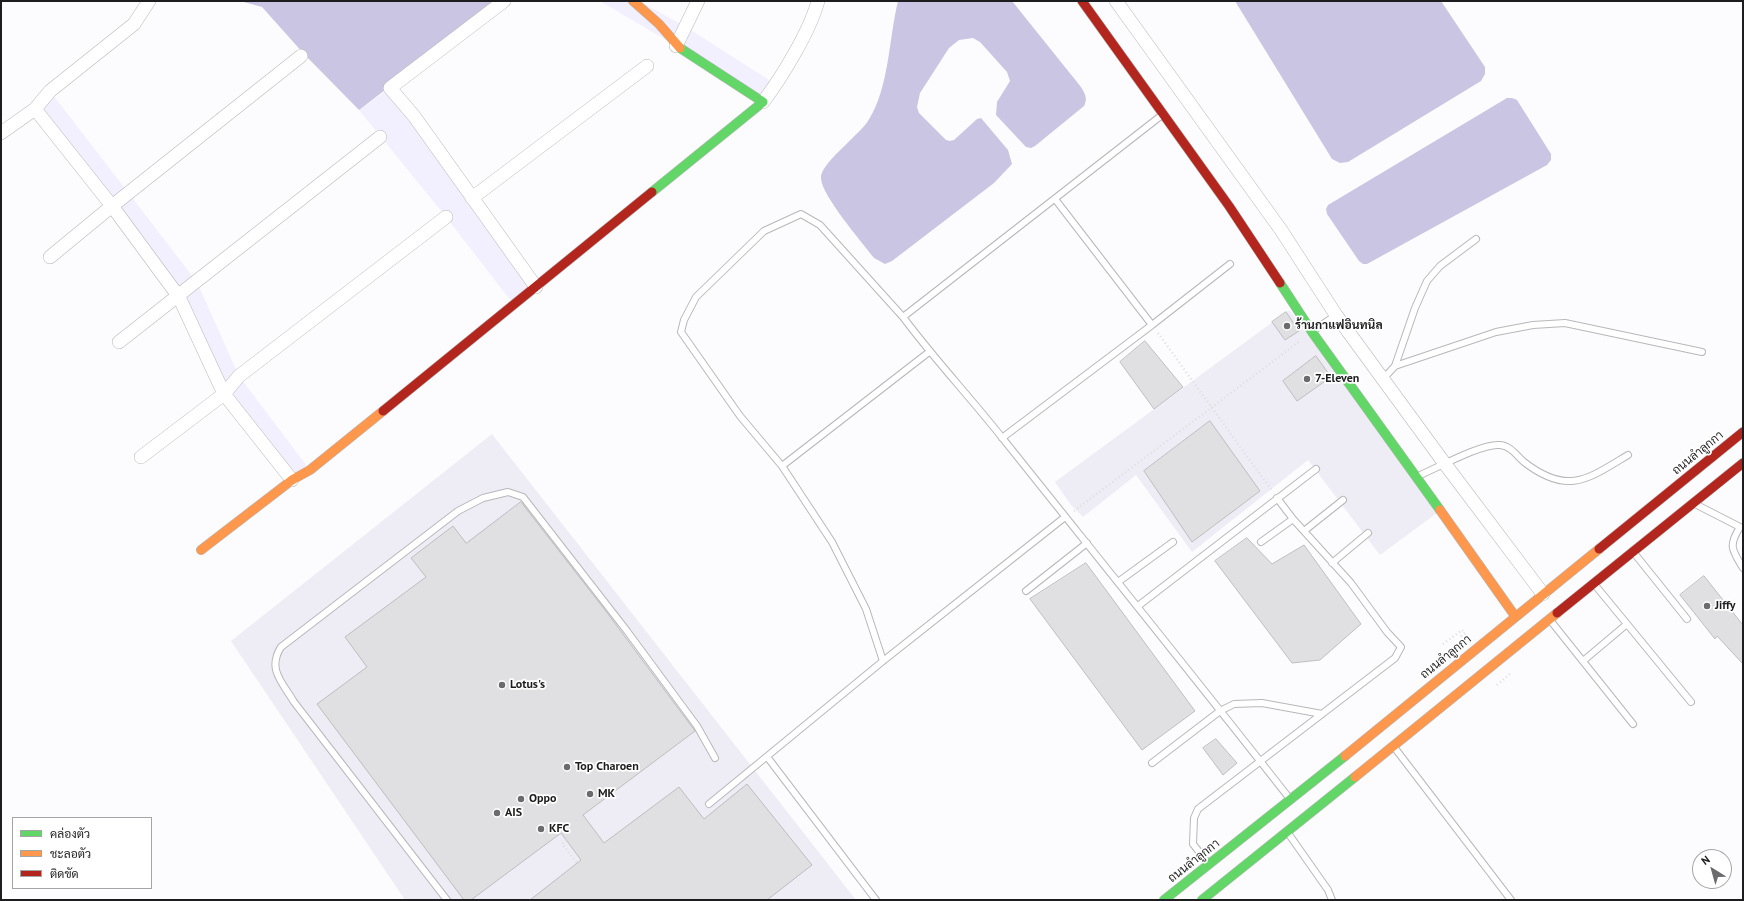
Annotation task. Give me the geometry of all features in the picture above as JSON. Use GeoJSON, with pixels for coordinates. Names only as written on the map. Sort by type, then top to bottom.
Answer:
{"type":"FeatureCollection","features":[{"type":"Feature","properties":{"kind":"street"},"geometry":{"type":"LineString","coordinates":[[1,133],[35,109],[50,91],[134,24],[149,1]]}},
{"type":"Feature","properties":{"kind":"street"},"geometry":{"type":"LineString","coordinates":[[504,1],[390,88],[414,116],[536,287]]}},
{"type":"Feature","properties":{"kind":"street"},"geometry":{"type":"LineString","coordinates":[[633,1],[659,24],[676,46],[763,102]]}},
{"type":"Feature","properties":{"kind":"street"},"geometry":{"type":"LineString","coordinates":[[676,46],[698,1]]}},
{"type":"Feature","properties":{"kind":"street"},"geometry":{"type":"LineString","coordinates":[[201,550],[292,480],[310,470],[763,102],[777,85],[814,15],[818,1]]}},
{"type":"Feature","properties":{"kind":"street"},"geometry":{"type":"LineString","coordinates":[[1082,1],[1229,206],[1312,332],[1515,616]]}},
{"type":"Feature","properties":{"kind":"street"},"geometry":{"type":"LineString","coordinates":[[1116,1],[1281,230],[1336,315],[1444,464],[1544,594]]}},
{"type":"Feature","properties":{"kind":"street"},"geometry":{"type":"LineString","coordinates":[[50,257],[301,56]]}},
{"type":"Feature","properties":{"kind":"street"},"geometry":{"type":"LineString","coordinates":[[472,198],[647,66]]}},
{"type":"Feature","properties":{"kind":"street"},"geometry":{"type":"LineString","coordinates":[[35,109],[112,206],[179,296],[224,394],[292,480]]}},
{"type":"Feature","properties":{"kind":"street"},"geometry":{"type":"LineString","coordinates":[[119,342],[380,137]]}},
{"type":"Feature","properties":{"kind":"street"},"geometry":{"type":"LineString","coordinates":[[141,457],[224,394],[239,376],[446,216]]}},
{"type":"Feature","properties":{"kind":"street","name":"ถนนลำลูกกา"},"geometry":{"type":"LineString","coordinates":[[1164,900],[1291,800],[1515,616],[1743,432]]}},
{"type":"Feature","properties":{"kind":"street"},"geometry":{"type":"LineString","coordinates":[[1202,900],[1743,463]]}},
{"type":"Feature","properties":{"kind":"lane"},"geometry":{"type":"LineString","coordinates":[[903,318],[950,279],[1055,200],[1163,114]]}},
{"type":"Feature","properties":{"kind":"lane"},"geometry":{"type":"LineString","coordinates":[[1055,200],[1152,325]]}},
{"type":"Feature","properties":{"kind":"lane"},"geometry":{"type":"LineString","coordinates":[[883,661],[866,609],[832,542],[782,466],[740,416],[681,332],[684,320],[696,297],[764,231],[801,214],[820,225],[903,318],[929,352],[1002,438],[1138,606],[1291,800]]}},
{"type":"Feature","properties":{"kind":"lane"},"geometry":{"type":"LineString","coordinates":[[1383,380],[1395,366],[1415,308],[1427,281],[1440,266],[1476,239]]}},
{"type":"Feature","properties":{"kind":"lane"},"geometry":{"type":"LineString","coordinates":[[1002,438],[1230,264]]}},
{"type":"Feature","properties":{"kind":"lane"},"geometry":{"type":"LineString","coordinates":[[1312,332],[1336,315]]}},
{"type":"Feature","properties":{"kind":"lane"},"geometry":{"type":"LineString","coordinates":[[1395,366],[1496,332],[1533,325],[1565,323],[1702,352]]}},
{"type":"Feature","properties":{"kind":"lane"},"geometry":{"type":"LineString","coordinates":[[782,466],[929,352]]}},
{"type":"Feature","properties":{"kind":"lane"},"geometry":{"type":"LineString","coordinates":[[1417,477],[1487,445],[1501,444],[1510,448],[1533,468],[1568,482],[1590,478],[1628,454]]}},
{"type":"Feature","properties":{"kind":"lane"},"geometry":{"type":"LineString","coordinates":[[1138,606],[1316,469]]}},
{"type":"Feature","properties":{"kind":"lane"},"geometry":{"type":"LineString","coordinates":[[447,900],[294,702],[274,670],[275,657],[281,647],[458,511],[484,498],[508,492],[523,497],[627,631],[697,726],[715,758]]}},
{"type":"Feature","properties":{"kind":"lane"},"geometry":{"type":"LineString","coordinates":[[1209,864],[1193,844],[1194,818],[1198,809],[1395,658],[1401,647],[1387,632],[1351,583],[1293,519],[1277,498]]}},
{"type":"Feature","properties":{"kind":"lane"},"geometry":{"type":"LineString","coordinates":[[1304,531],[1343,500]]}},
{"type":"Feature","properties":{"kind":"lane"},"geometry":{"type":"LineString","coordinates":[[1694,503],[1742,527],[1732,540],[1733,552],[1743,568]]}},
{"type":"Feature","properties":{"kind":"lane"},"geometry":{"type":"LineString","coordinates":[[709,804],[768,758],[883,661],[1066,517]]}},
{"type":"Feature","properties":{"kind":"lane"},"geometry":{"type":"LineString","coordinates":[[1261,542],[1293,519]]}},
{"type":"Feature","properties":{"kind":"lane"},"geometry":{"type":"LineString","coordinates":[[1332,563],[1368,533]]}},
{"type":"Feature","properties":{"kind":"lane"},"geometry":{"type":"LineString","coordinates":[[1118,582],[1174,542]]}},
{"type":"Feature","properties":{"kind":"lane"},"geometry":{"type":"LineString","coordinates":[[1026,591],[1087,543]]}},
{"type":"Feature","properties":{"kind":"lane"},"geometry":{"type":"LineString","coordinates":[[1633,552],[1687,619]]}},
{"type":"Feature","properties":{"kind":"lane"},"geometry":{"type":"LineString","coordinates":[[1594,584],[1691,702]]}},
{"type":"Feature","properties":{"kind":"lane"},"geometry":{"type":"LineString","coordinates":[[1550,619],[1633,724]]}},
{"type":"Feature","properties":{"kind":"lane"},"geometry":{"type":"LineString","coordinates":[[1583,661],[1627,624]]}},
{"type":"Feature","properties":{"kind":"lane"},"geometry":{"type":"LineString","coordinates":[[1152,763],[1220,711],[1234,704],[1262,703],[1322,714]]}},
{"type":"Feature","properties":{"kind":"lane"},"geometry":{"type":"LineString","coordinates":[[1393,745],[1511,900]]}},
{"type":"Feature","properties":{"kind":"lane"},"geometry":{"type":"LineString","coordinates":[[768,758],[876,900]]}},
{"type":"Feature","properties":{"kind":"lane"},"geometry":{"type":"LineString","coordinates":[[1287,832],[1328,890],[1332,900]]}},
{"type":"Feature","properties":{"kind":"path"},"geometry":{"type":"LineString","coordinates":[[1152,325],[1277,498]]}},
{"type":"Feature","properties":{"kind":"path"},"geometry":{"type":"LineString","coordinates":[[1066,517],[1312,332]]}},
{"type":"Feature","properties":{"kind":"path"},"geometry":{"type":"LineString","coordinates":[[1443,644],[1462,630],[1465,633],[1460,637]]}},
{"type":"Feature","properties":{"kind":"path"},"geometry":{"type":"LineString","coordinates":[[1494,687],[1510,674]]}},
{"type":"Feature","properties":{"kind":"path"},"geometry":{"type":"LineString","coordinates":[[566,840],[562,844],[576,863]]}},
{"type":"Feature","properties":{"kind":"shaded area"},"geometry":{"type":"Polygon","coordinates":[[[240,1],[501,1],[359,110],[304,54],[262,7],[240,1]]]}},
{"type":"Feature","properties":{"kind":"shaded area"},"geometry":{"type":"Polygon","coordinates":[[[600,1],[639,1],[686,27],[777,85],[763,102],[676,46],[600,1]]]}},
{"type":"Feature","properties":{"kind":"shaded area"},"geometry":{"type":"Polygon","coordinates":[[[898,1],[1012,1],[1081,87],[1085,94],[1086,101],[1084,106],[1035,146],[1031,148],[1026,147],[996,115],[997,102],[1010,81],[1007,72],[980,42],[973,38],[959,40],[949,48],[920,93],[917,107],[919,113],[946,140],[950,141],[954,140],[977,119],[981,118],[1008,150],[1012,164],[994,183],[892,261],[885,264],[874,258],[843,218],[823,186],[821,178],[822,172],[827,165],[863,127],[875,108],[888,63],[898,1]]]}},
{"type":"Feature","properties":{"kind":"shaded area"},"geometry":{"type":"Polygon","coordinates":[[[1235,1],[1441,1],[1485,67],[1485,74],[1481,81],[1348,162],[1340,163],[1332,159],[1235,1]]]}},
{"type":"Feature","properties":{"kind":"shaded area"},"geometry":{"type":"Polygon","coordinates":[[[390,88],[536,287],[514,305],[446,217],[359,110],[390,88]]]}},
{"type":"Feature","properties":{"kind":"shaded area"},"geometry":{"type":"Polygon","coordinates":[[[50,91],[197,282],[239,376],[310,470],[292,480],[224,394],[179,296],[35,109],[50,91]]]}},
{"type":"Feature","properties":{"kind":"shaded area"},"geometry":{"type":"Polygon","coordinates":[[[1507,98],[1517,100],[1551,154],[1551,160],[1547,165],[1367,264],[1363,264],[1359,261],[1327,214],[1326,209],[1328,205],[1507,98]]]}},
{"type":"Feature","properties":{"kind":"shaded area"},"geometry":{"type":"Polygon","coordinates":[[[1289,310],[1441,510],[1380,555],[1308,460],[1192,552],[1136,475],[1083,517],[1071,505],[1055,482],[1289,310]]]}},
{"type":"Feature","properties":{"kind":"shaded area"},"geometry":{"type":"Polygon","coordinates":[[[492,434],[856,900],[405,900],[231,641],[492,434]]]}},
{"type":"Feature","properties":{"kind":"building","name":"ร้านกาแฟอินทนิล"},"geometry":{"type":"Polygon","coordinates":[[[1286,312],[1299,331],[1285,340],[1272,322],[1286,312]]]}},
{"type":"Feature","properties":{"kind":"building"},"geometry":{"type":"Polygon","coordinates":[[[1145,341],[1183,387],[1154,409],[1120,362],[1145,341]]]}},
{"type":"Feature","properties":{"kind":"building","name":"7-Eleven"},"geometry":{"type":"Polygon","coordinates":[[[1316,356],[1331,377],[1297,401],[1283,381],[1316,356]]]}},
{"type":"Feature","properties":{"kind":"building"},"geometry":{"type":"Polygon","coordinates":[[[1210,421],[1260,491],[1192,542],[1144,471],[1210,421]]]}},
{"type":"Feature","properties":{"kind":"building","name":"Lotus's"},"geometry":{"type":"Polygon","coordinates":[[[521,502],[605,610],[695,731],[583,815],[604,843],[679,787],[704,819],[747,784],[812,865],[767,900],[530,900],[581,860],[561,833],[471,900],[464,900],[317,704],[367,667],[345,637],[426,577],[411,558],[453,526],[466,543],[521,502]]]}},
{"type":"Feature","properties":{"kind":"building"},"geometry":{"type":"Polygon","coordinates":[[[1247,538],[1272,564],[1304,545],[1361,624],[1320,660],[1292,663],[1215,561],[1247,538]]]}},
{"type":"Feature","properties":{"kind":"building"},"geometry":{"type":"Polygon","coordinates":[[[1086,563],[1195,711],[1142,750],[1030,599],[1086,563]]]}},
{"type":"Feature","properties":{"kind":"building"},"geometry":{"type":"Polygon","coordinates":[[[1704,576],[1743,625],[1743,664],[1717,636],[1715,639],[1680,595],[1704,576]]]}},
{"type":"Feature","properties":{"kind":"building"},"geometry":{"type":"Polygon","coordinates":[[[1216,739],[1237,763],[1223,775],[1203,748],[1216,739]]]}},
{"type":"Feature","properties":{"kind":"traffic: fast"},"geometry":{"type":"LineString","coordinates":[[652,192],[763,102],[680,48]]}},
{"type":"Feature","properties":{"kind":"traffic: fast"},"geometry":{"type":"LineString","coordinates":[[1280,283],[1312,332],[1440,510]]}},
{"type":"Feature","properties":{"kind":"traffic: fast"},"geometry":{"type":"LineString","coordinates":[[1164,900],[1345,756]]}},
{"type":"Feature","properties":{"kind":"traffic: fast"},"geometry":{"type":"LineString","coordinates":[[1202,900],[1355,777]]}},
{"type":"Feature","properties":{"kind":"traffic: slow"},"geometry":{"type":"LineString","coordinates":[[633,1],[659,24],[680,48]]}},
{"type":"Feature","properties":{"kind":"traffic: slow"},"geometry":{"type":"LineString","coordinates":[[201,550],[292,480],[310,470],[383,411]]}},
{"type":"Feature","properties":{"kind":"traffic: slow"},"geometry":{"type":"LineString","coordinates":[[1440,510],[1515,616]]}},
{"type":"Feature","properties":{"kind":"traffic: slow"},"geometry":{"type":"LineString","coordinates":[[1345,756],[1599,549]]}},
{"type":"Feature","properties":{"kind":"traffic: slow"},"geometry":{"type":"LineString","coordinates":[[1355,777],[1557,613]]}},
{"type":"Feature","properties":{"kind":"traffic: jam"},"geometry":{"type":"LineString","coordinates":[[1082,1],[1229,206],[1280,283]]}},
{"type":"Feature","properties":{"kind":"traffic: jam"},"geometry":{"type":"LineString","coordinates":[[383,411],[652,192]]}},
{"type":"Feature","properties":{"kind":"traffic: jam"},"geometry":{"type":"LineString","coordinates":[[1599,549],[1743,432]]}},
{"type":"Feature","properties":{"kind":"traffic: jam"},"geometry":{"type":"LineString","coordinates":[[1557,613],[1743,463]]}},
{"type":"Feature","properties":{"kind":"place","name":"ร้านกาแฟอินทนิล"},"geometry":{"type":"Point","coordinates":[1287,326]}},
{"type":"Feature","properties":{"kind":"place","name":"7-Eleven"},"geometry":{"type":"Point","coordinates":[1307,379]}},
{"type":"Feature","properties":{"kind":"place","name":"Jiffy"},"geometry":{"type":"Point","coordinates":[1707,606]}},
{"type":"Feature","properties":{"kind":"place","name":"Lotus's"},"geometry":{"type":"Point","coordinates":[502,685]}},
{"type":"Feature","properties":{"kind":"place","name":"Top Charoen"},"geometry":{"type":"Point","coordinates":[567,767]}},
{"type":"Feature","properties":{"kind":"place","name":"MK"},"geometry":{"type":"Point","coordinates":[590,794]}},
{"type":"Feature","properties":{"kind":"place","name":"Oppo"},"geometry":{"type":"Point","coordinates":[521,799]}},
{"type":"Feature","properties":{"kind":"place","name":"AIS"},"geometry":{"type":"Point","coordinates":[497,813]}},
{"type":"Feature","properties":{"kind":"place","name":"KFC"},"geometry":{"type":"Point","coordinates":[541,829]}}]}
